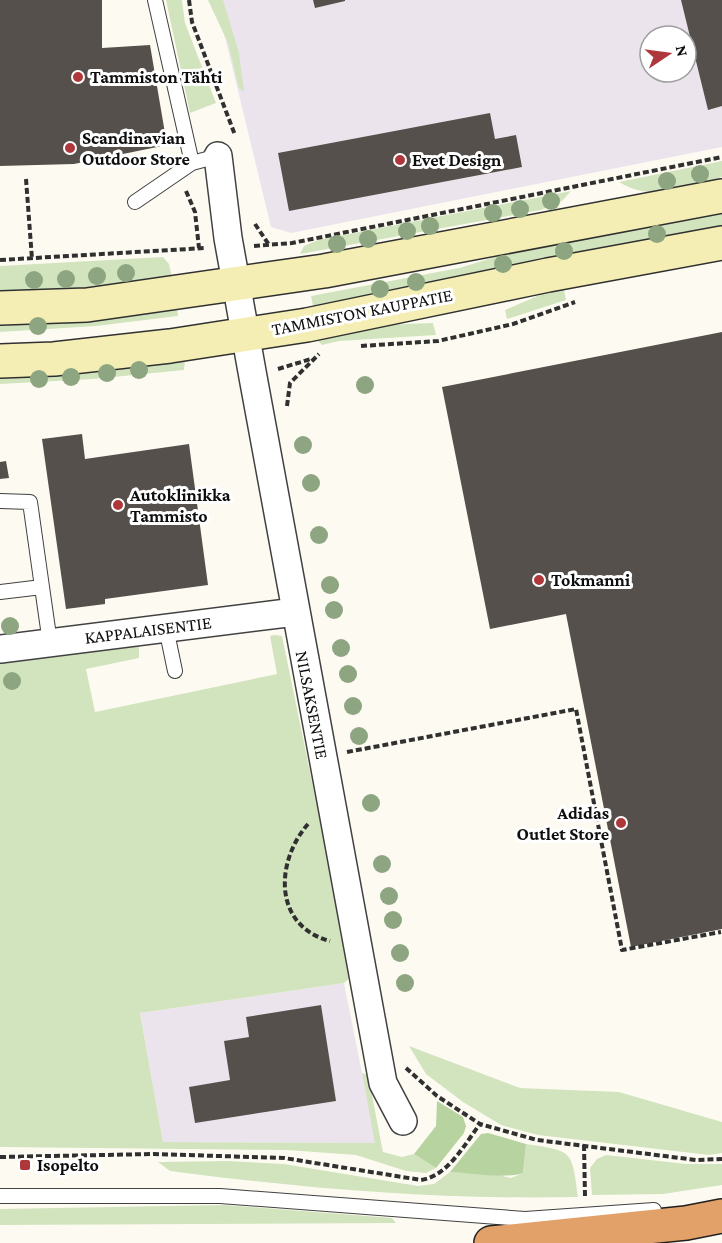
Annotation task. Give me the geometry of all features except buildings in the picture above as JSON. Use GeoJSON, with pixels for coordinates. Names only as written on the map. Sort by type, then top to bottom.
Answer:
{"type":"FeatureCollection","features":[{"type":"Feature","properties":{"kind":"highway"},"geometry":{"type":"LineString","coordinates":[[491,1243],[686,1223],[722,1216]]}},
{"type":"Feature","properties":{"kind":"main road"},"geometry":{"type":"LineString","coordinates":[[0,308],[87,305],[324,271],[722,196]]}},
{"type":"Feature","properties":{"kind":"main road","name":"TAMMISTON KAUPPATIE"},"geometry":{"type":"LineString","coordinates":[[0,361],[54,359],[307,325],[548,275],[722,243]]}},
{"type":"Feature","properties":{"kind":"street","name":"NILSAKSENTIE"},"geometry":{"type":"LineString","coordinates":[[228,148],[230,248],[295,612],[383,1083],[403,1121]]}},
{"type":"Feature","properties":{"kind":"street","name":"KAPPALAISENTIE"},"geometry":{"type":"LineString","coordinates":[[0,649],[295,612]]}},
{"type":"Feature","properties":{"kind":"lane"},"geometry":{"type":"LineString","coordinates":[[155,0],[192,163]]}},
{"type":"Feature","properties":{"kind":"lane"},"geometry":{"type":"LineString","coordinates":[[135,202],[192,163],[228,148]]}},
{"type":"Feature","properties":{"kind":"lane"},"geometry":{"type":"LineString","coordinates":[[0,501],[30,502],[50,643]]}},
{"type":"Feature","properties":{"kind":"lane"},"geometry":{"type":"LineString","coordinates":[[0,592],[42,587]]}},
{"type":"Feature","properties":{"kind":"lane"},"geometry":{"type":"LineString","coordinates":[[166,628],[175,671]]}},
{"type":"Feature","properties":{"kind":"lane"},"geometry":{"type":"LineString","coordinates":[[0,1196],[220,1196],[525,1219],[664,1210]]}},
{"type":"Feature","properties":{"kind":"lane"},"geometry":{"type":"LineString","coordinates":[[687,1208],[722,1206]]}},
{"type":"Feature","properties":{"kind":"path"},"geometry":{"type":"LineString","coordinates":[[189,0],[192,22],[228,148]]}},
{"type":"Feature","properties":{"kind":"path"},"geometry":{"type":"LineString","coordinates":[[0,260],[292,243],[722,157]]}},
{"type":"Feature","properties":{"kind":"path"},"geometry":{"type":"LineString","coordinates":[[175,176],[187,192],[195,212],[199,248]]}},
{"type":"Feature","properties":{"kind":"path"},"geometry":{"type":"LineString","coordinates":[[26,179],[32,259]]}},
{"type":"Feature","properties":{"kind":"path"},"geometry":{"type":"LineString","coordinates":[[359,346],[438,341],[513,324],[581,300]]}},
{"type":"Feature","properties":{"kind":"path"},"geometry":{"type":"LineString","coordinates":[[312,359],[323,352]]}},
{"type":"Feature","properties":{"kind":"path"},"geometry":{"type":"LineString","coordinates":[[346,752],[576,709],[622,950],[721,932]]}},
{"type":"Feature","properties":{"kind":"path"},"geometry":{"type":"LineString","coordinates":[[330,799],[296,838],[286,874],[287,898],[291,914],[307,931],[333,941],[356,939]]}},
{"type":"Feature","properties":{"kind":"path"},"geometry":{"type":"LineString","coordinates":[[0,1157],[153,1154],[284,1158],[415,1180],[437,1175],[445,1169],[480,1125],[537,1140],[696,1160],[722,1159]]}},
{"type":"Feature","properties":{"kind":"path"},"geometry":{"type":"LineString","coordinates":[[584,1145],[585,1200]]}},
{"type":"Feature","properties":{"kind":"shaded area"},"geometry":{"type":"Polygon","coordinates":[[[216,0],[722,0],[722,147],[291,233],[271,227],[216,0]]]}},
{"type":"Feature","properties":{"kind":"shaded area"},"geometry":{"type":"Polygon","coordinates":[[[344,983],[376,1143],[163,1142],[140,1013],[344,983]]]}},
{"type":"Feature","properties":{"kind":"green space"},"geometry":{"type":"Polygon","coordinates":[[[166,0],[182,0],[185,23],[216,103],[190,113],[166,0]]]}},
{"type":"Feature","properties":{"kind":"green space"},"geometry":{"type":"Polygon","coordinates":[[[208,0],[223,0],[239,53],[244,92],[239,88],[228,43],[208,0]]]}},
{"type":"Feature","properties":{"kind":"green space"},"geometry":{"type":"Polygon","coordinates":[[[722,161],[722,177],[670,192],[644,191],[619,182],[722,161]]]}},
{"type":"Feature","properties":{"kind":"green space"},"geometry":{"type":"Polygon","coordinates":[[[571,191],[562,201],[541,210],[300,254],[304,246],[318,240],[571,191]]]}},
{"type":"Feature","properties":{"kind":"green space"},"geometry":{"type":"Polygon","coordinates":[[[722,210],[722,228],[313,306],[311,296],[459,268],[552,240],[722,210]]]}},
{"type":"Feature","properties":{"kind":"green space"},"geometry":{"type":"Polygon","coordinates":[[[163,257],[169,264],[172,278],[99,288],[0,292],[0,266],[163,257]]]}},
{"type":"Feature","properties":{"kind":"green space"},"geometry":{"type":"Polygon","coordinates":[[[563,285],[566,300],[507,319],[505,310],[563,285]]]}},
{"type":"Feature","properties":{"kind":"green space"},"geometry":{"type":"Polygon","coordinates":[[[177,307],[178,316],[96,326],[0,332],[0,326],[177,307]]]}},
{"type":"Feature","properties":{"kind":"green space"},"geometry":{"type":"Polygon","coordinates":[[[433,323],[436,335],[339,341],[322,345],[318,341],[346,332],[375,327],[433,323]]]}},
{"type":"Feature","properties":{"kind":"green space"},"geometry":{"type":"Polygon","coordinates":[[[185,359],[184,370],[93,379],[0,384],[0,373],[185,359]]]}},
{"type":"Feature","properties":{"kind":"green space"},"geometry":{"type":"Polygon","coordinates":[[[270,636],[282,636],[352,976],[344,983],[140,1013],[163,1142],[375,1143],[362,1073],[368,1075],[383,1152],[402,1157],[414,1154],[436,1168],[426,1173],[406,1171],[356,1155],[287,1150],[0,1147],[0,663],[139,645],[139,658],[86,669],[95,712],[277,674],[270,636]]]}},
{"type":"Feature","properties":{"kind":"green space"},"geometry":{"type":"Polygon","coordinates":[[[409,1046],[520,1088],[619,1092],[722,1122],[722,1153],[709,1155],[538,1135],[501,1125],[463,1102],[426,1074],[409,1046]]]}},
{"type":"Feature","properties":{"kind":"green space"},"geometry":{"type":"Polygon","coordinates":[[[437,1101],[463,1117],[466,1126],[464,1133],[436,1168],[414,1154],[436,1126],[437,1101]]]}},
{"type":"Feature","properties":{"kind":"green space"},"geometry":{"type":"Polygon","coordinates":[[[488,1133],[526,1144],[523,1173],[498,1176],[450,1172],[481,1134],[488,1133]]]}},
{"type":"Feature","properties":{"kind":"green space"},"geometry":{"type":"Polygon","coordinates":[[[526,1144],[562,1151],[567,1156],[574,1170],[578,1197],[474,1197],[323,1188],[170,1171],[158,1162],[228,1161],[284,1164],[418,1186],[434,1184],[450,1172],[491,1173],[511,1178],[523,1173],[526,1144]]]}},
{"type":"Feature","properties":{"kind":"green space"},"geometry":{"type":"Polygon","coordinates":[[[606,1155],[686,1164],[722,1164],[722,1185],[663,1194],[592,1195],[590,1168],[597,1159],[606,1155]]]}},
{"type":"Feature","properties":{"kind":"green space"},"geometry":{"type":"Polygon","coordinates":[[[224,1205],[392,1218],[396,1223],[0,1225],[0,1209],[224,1205]]]}},
{"type":"Feature","properties":{"kind":"place","name":"Tammiston Tähti"},"geometry":{"type":"Point","coordinates":[78,77]}},
{"type":"Feature","properties":{"kind":"place","name":"Scandinavian Outdoor Store"},"geometry":{"type":"Point","coordinates":[70,148]}},
{"type":"Feature","properties":{"kind":"place","name":"Evet Design"},"geometry":{"type":"Point","coordinates":[400,160]}},
{"type":"Feature","properties":{"kind":"place","name":"Autoklinikka Tammisto"},"geometry":{"type":"Point","coordinates":[118,505]}},
{"type":"Feature","properties":{"kind":"place","name":"Tokmanni"},"geometry":{"type":"Point","coordinates":[539,580]}},
{"type":"Feature","properties":{"kind":"place","name":"Adidas Outlet Store"},"geometry":{"type":"Point","coordinates":[621,823]}},
{"type":"Feature","properties":{"kind":"place","name":"Isopelto"},"geometry":{"type":"Point","coordinates":[25,1165]}}]}
